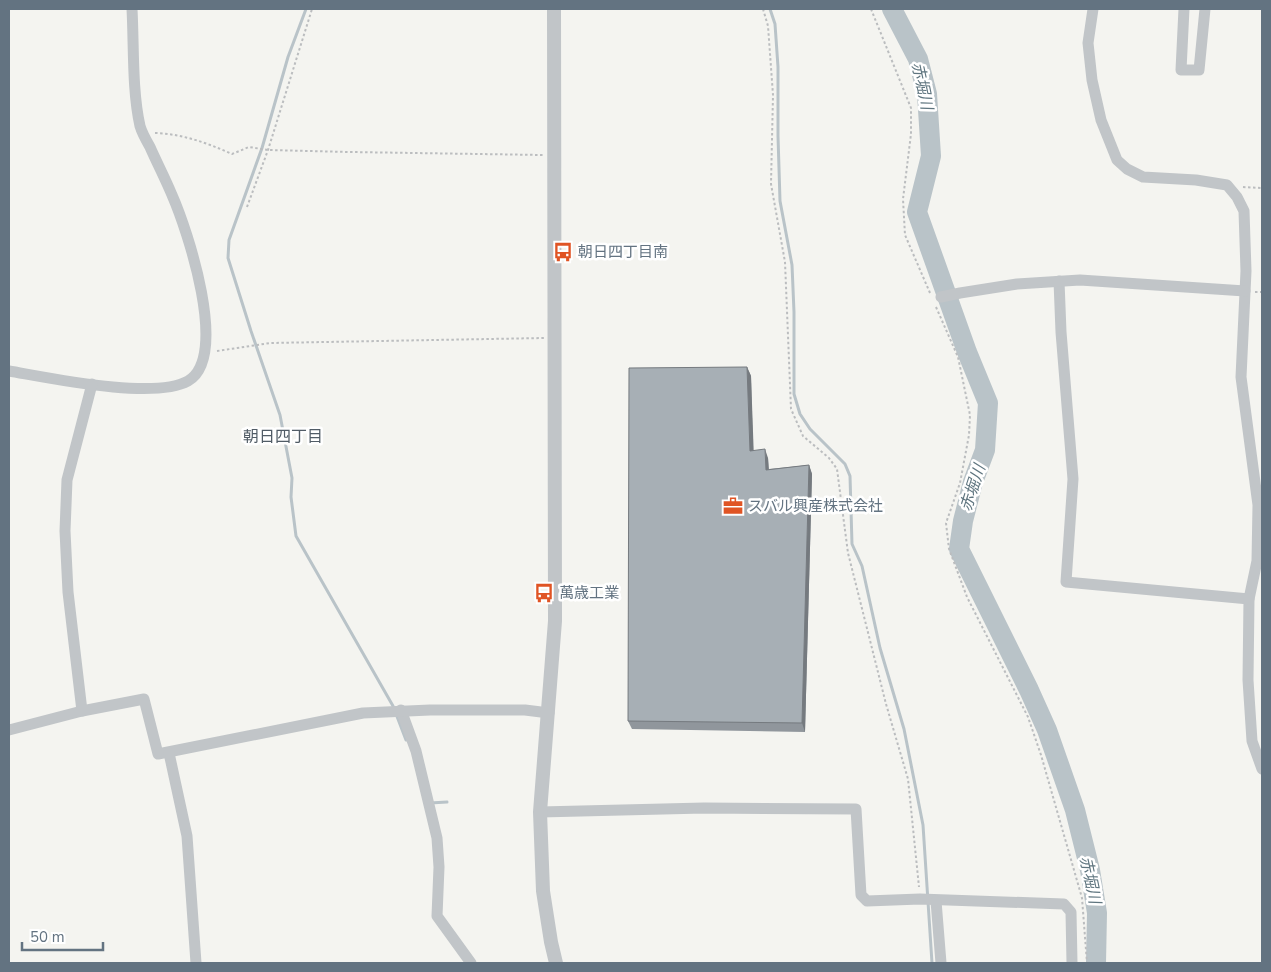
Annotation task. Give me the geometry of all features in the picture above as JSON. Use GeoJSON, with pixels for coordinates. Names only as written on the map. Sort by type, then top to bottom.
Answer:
{"type":"FeatureCollection","features":[{"type":"Feature","properties":{"kind":"street"},"geometry":{"type":"LineString","coordinates":[[9,371],[92,384],[145,389],[179,385],[194,377],[203,358],[207,322],[193,252],[172,195],[143,132],[136,97],[132,9]]}},
{"type":"Feature","properties":{"kind":"street"},"geometry":{"type":"LineString","coordinates":[[554,9],[555,621],[540,812],[543,891],[550,942],[556,963]]}},
{"type":"Feature","properties":{"kind":"street"},"geometry":{"type":"LineString","coordinates":[[1093,9],[1088,43],[1092,80],[1101,120],[1117,160],[1127,169],[1143,177],[1196,180],[1227,185],[1237,197],[1244,211],[1245,291],[1241,377],[1258,505],[1256,562],[1249,598],[1248,680],[1252,741],[1262,769]]}},
{"type":"Feature","properties":{"kind":"street"},"geometry":{"type":"LineString","coordinates":[[1184,9],[1181,70],[1199,70],[1205,9]]}},
{"type":"Feature","properties":{"kind":"street"},"geometry":{"type":"LineString","coordinates":[[936,298],[1017,284],[1080,280],[1245,291]]}},
{"type":"Feature","properties":{"kind":"street"},"geometry":{"type":"LineString","coordinates":[[1059,281],[1061,332],[1073,479],[1066,582],[1249,598]]}},
{"type":"Feature","properties":{"kind":"street"},"geometry":{"type":"LineString","coordinates":[[82,711],[68,592],[67,480],[92,384]]}},
{"type":"Feature","properties":{"kind":"street"},"geometry":{"type":"LineString","coordinates":[[9,730],[82,711],[144,699],[158,754],[362,713],[401,710],[525,710],[548,713]]}},
{"type":"Feature","properties":{"kind":"street"},"geometry":{"type":"LineString","coordinates":[[401,710],[416,751],[437,838],[439,867],[437,916],[471,963]]}},
{"type":"Feature","properties":{"kind":"street"},"geometry":{"type":"LineString","coordinates":[[169,753],[187,836],[196,963]]}},
{"type":"Feature","properties":{"kind":"street"},"geometry":{"type":"LineString","coordinates":[[540,812],[704,808],[856,809],[861,895],[867,901],[920,900],[1064,904],[1071,912],[1072,963]]}},
{"type":"Feature","properties":{"kind":"street"},"geometry":{"type":"LineString","coordinates":[[936,901],[941,963]]}},
{"type":"Feature","properties":{"kind":"path"},"geometry":{"type":"LineString","coordinates":[[247,207],[268,150],[312,9]]}},
{"type":"Feature","properties":{"kind":"path"},"geometry":{"type":"LineString","coordinates":[[764,9],[768,26],[773,95],[771,184],[785,262],[791,409],[803,436],[829,458],[837,469],[848,553],[886,704],[908,779],[920,900]]}},
{"type":"Feature","properties":{"kind":"path"},"geometry":{"type":"LineString","coordinates":[[871,9],[911,108],[912,134],[903,199],[905,235],[936,298],[958,357],[970,415],[969,435],[960,483],[946,523],[949,549],[967,597],[1028,717],[1038,745],[1082,898],[1088,963]]}},
{"type":"Feature","properties":{"kind":"path"},"geometry":{"type":"LineString","coordinates":[[143,132],[174,134],[209,144],[232,154],[249,147],[268,150],[554,155]]}},
{"type":"Feature","properties":{"kind":"path"},"geometry":{"type":"LineString","coordinates":[[205,348],[214,351],[270,343],[554,337]]}},
{"type":"Feature","properties":{"kind":"building"},"geometry":{"type":"Polygon","coordinates":[[[747,367],[750,451],[765,449],[766,470],[809,465],[802,723],[628,721],[629,368],[747,367]]]}},
{"type":"Feature","properties":{"kind":"waterway"},"geometry":{"type":"LineString","coordinates":[[306,9],[288,57],[262,148],[229,240],[228,258],[280,415],[292,478],[291,497],[296,536],[393,706],[406,740]]}},
{"type":"Feature","properties":{"kind":"waterway"},"geometry":{"type":"LineString","coordinates":[[770,9],[775,24],[778,67],[780,201],[792,265],[794,394],[800,414],[810,429],[845,464],[850,476],[852,544],[862,566],[880,648],[904,729],[923,825],[932,963]]}},
{"type":"Feature","properties":{"kind":"waterway","name":"赤堀川"},"geometry":{"type":"LineString","coordinates":[[892,9],[918,59],[927,94],[931,156],[917,212],[967,352],[988,403],[985,450],[973,482],[963,521],[959,549],[1047,730],[1075,810],[1090,870],[1097,913],[1096,963]]}},
{"type":"Feature","properties":{"kind":"waterway"},"geometry":{"type":"LineString","coordinates":[[430,803],[447,802]]}},
{"type":"Feature","properties":{"kind":"place","name":"朝日四丁目南"},"geometry":{"type":"Point","coordinates":[563,252]}},
{"type":"Feature","properties":{"kind":"place","name":"スバル興産株式会社"},"geometry":{"type":"Point","coordinates":[733,506]}},
{"type":"Feature","properties":{"kind":"place","name":"萬歳工業"},"geometry":{"type":"Point","coordinates":[544,593]}},
{"type":"Feature","properties":{"kind":"district","name":"朝日四丁目"},"geometry":{"type":"Point","coordinates":[283,437]}}]}
